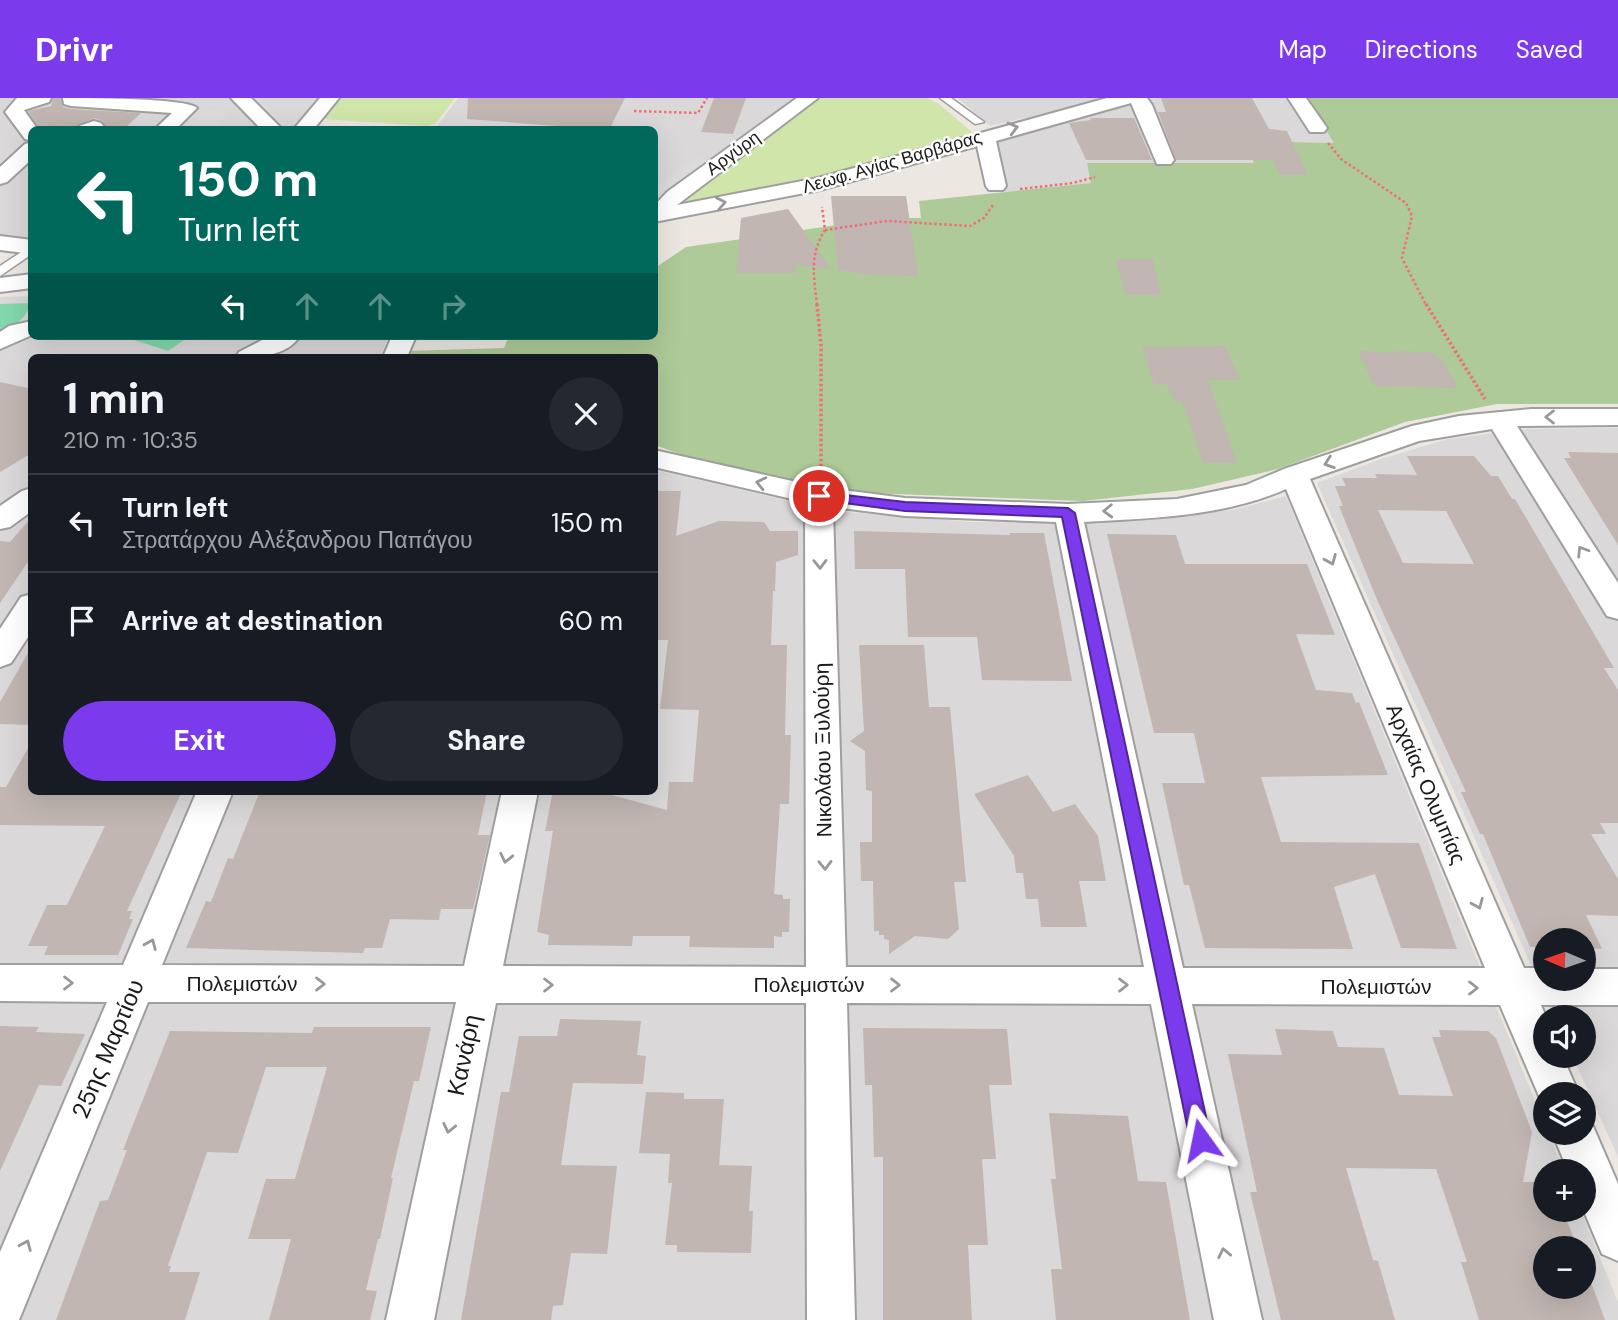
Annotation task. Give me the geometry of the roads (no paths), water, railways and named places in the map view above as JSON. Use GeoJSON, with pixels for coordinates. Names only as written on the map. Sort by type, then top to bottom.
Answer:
{"type":"FeatureCollection","features":[{"type":"Feature","properties":{"kind":"street"},"geometry":{"type":"LineString","coordinates":[[28,130],[14,112],[15,107],[21,102],[42,98]]}},
{"type":"Feature","properties":{"kind":"street"},"geometry":{"type":"LineString","coordinates":[[240,98],[270,126]]}},
{"type":"Feature","properties":{"kind":"street"},"geometry":{"type":"LineString","coordinates":[[306,126],[330,98]]}},
{"type":"Feature","properties":{"kind":"street","name":"Αργύρη"},"geometry":{"type":"LineString","coordinates":[[659,215],[674,196],[809,98]]}},
{"type":"Feature","properties":{"kind":"street","name":"Λεωφ. Αγίας Βαρβάρας"},"geometry":{"type":"LineString","coordinates":[[659,215],[820,184],[982,129],[1128,98]]}},
{"type":"Feature","properties":{"kind":"street"},"geometry":{"type":"LineString","coordinates":[[1137,98],[1143,104],[1164,160]]}},
{"type":"Feature","properties":{"kind":"street"},"geometry":{"type":"LineString","coordinates":[[1297,98],[1317,128]]}},
{"type":"Feature","properties":{"kind":"street"},"geometry":{"type":"LineString","coordinates":[[68,99],[90,126]]}},
{"type":"Feature","properties":{"kind":"street"},"geometry":{"type":"LineString","coordinates":[[68,99],[188,108],[168,126]]}},
{"type":"Feature","properties":{"kind":"street"},"geometry":{"type":"LineString","coordinates":[[982,129],[996,186]]}},
{"type":"Feature","properties":{"kind":"street"},"geometry":{"type":"LineString","coordinates":[[3,176],[28,152]]}},
{"type":"Feature","properties":{"kind":"street"},"geometry":{"type":"LineString","coordinates":[[0,285],[28,282]]}},
{"type":"Feature","properties":{"kind":"street"},"geometry":{"type":"LineString","coordinates":[[0,342],[18,331],[28,329]]}},
{"type":"Feature","properties":{"kind":"street"},"geometry":{"type":"LineString","coordinates":[[254,354],[280,340]]}},
{"type":"Feature","properties":{"kind":"street"},"geometry":{"type":"LineString","coordinates":[[658,459],[819,496],[905,507],[1068,513],[1177,508],[1253,493],[1294,475],[1412,434],[1499,419],[1618,417]]}},
{"type":"Feature","properties":{"kind":"street"},"geometry":{"type":"LineString","coordinates":[[1499,419],[1618,608]]}},
{"type":"Feature","properties":{"kind":"street","name":"Αρχαίας Ολυμπίας"},"geometry":{"type":"LineString","coordinates":[[1294,475],[1553,1082]]}},
{"type":"Feature","properties":{"kind":"street","name":"Νικολάου Ξυλούρη"},"geometry":{"type":"LineString","coordinates":[[819,496],[831,1320]]}},
{"type":"Feature","properties":{"kind":"street"},"geometry":{"type":"LineString","coordinates":[[0,520],[28,500]]}},
{"type":"Feature","properties":{"kind":"street"},"geometry":{"type":"LineString","coordinates":[[1068,513],[1238,1320]]}},
{"type":"Feature","properties":{"kind":"street"},"geometry":{"type":"LineString","coordinates":[[0,655],[28,611]]}},
{"type":"Feature","properties":{"kind":"street","name":"25ης Μαρτίου"},"geometry":{"type":"LineString","coordinates":[[0,1308],[213,795]]}},
{"type":"Feature","properties":{"kind":"street","name":"Κανάρη"},"geometry":{"type":"LineString","coordinates":[[410,1320],[519,795]]}},
{"type":"Feature","properties":{"kind":"street","name":"Πολεμιστών"},"geometry":{"type":"LineString","coordinates":[[0,983],[1618,987]]}},
{"type":"Feature","properties":{"kind":"street"},"geometry":{"type":"LineString","coordinates":[[1579,1145],[1618,1238]]}},
{"type":"Feature","properties":{"kind":"lane"},"geometry":{"type":"LineString","coordinates":[[945,98],[982,129]]}},
{"type":"Feature","properties":{"kind":"lane"},"geometry":{"type":"LineString","coordinates":[[0,272],[18,245]]}}]}
